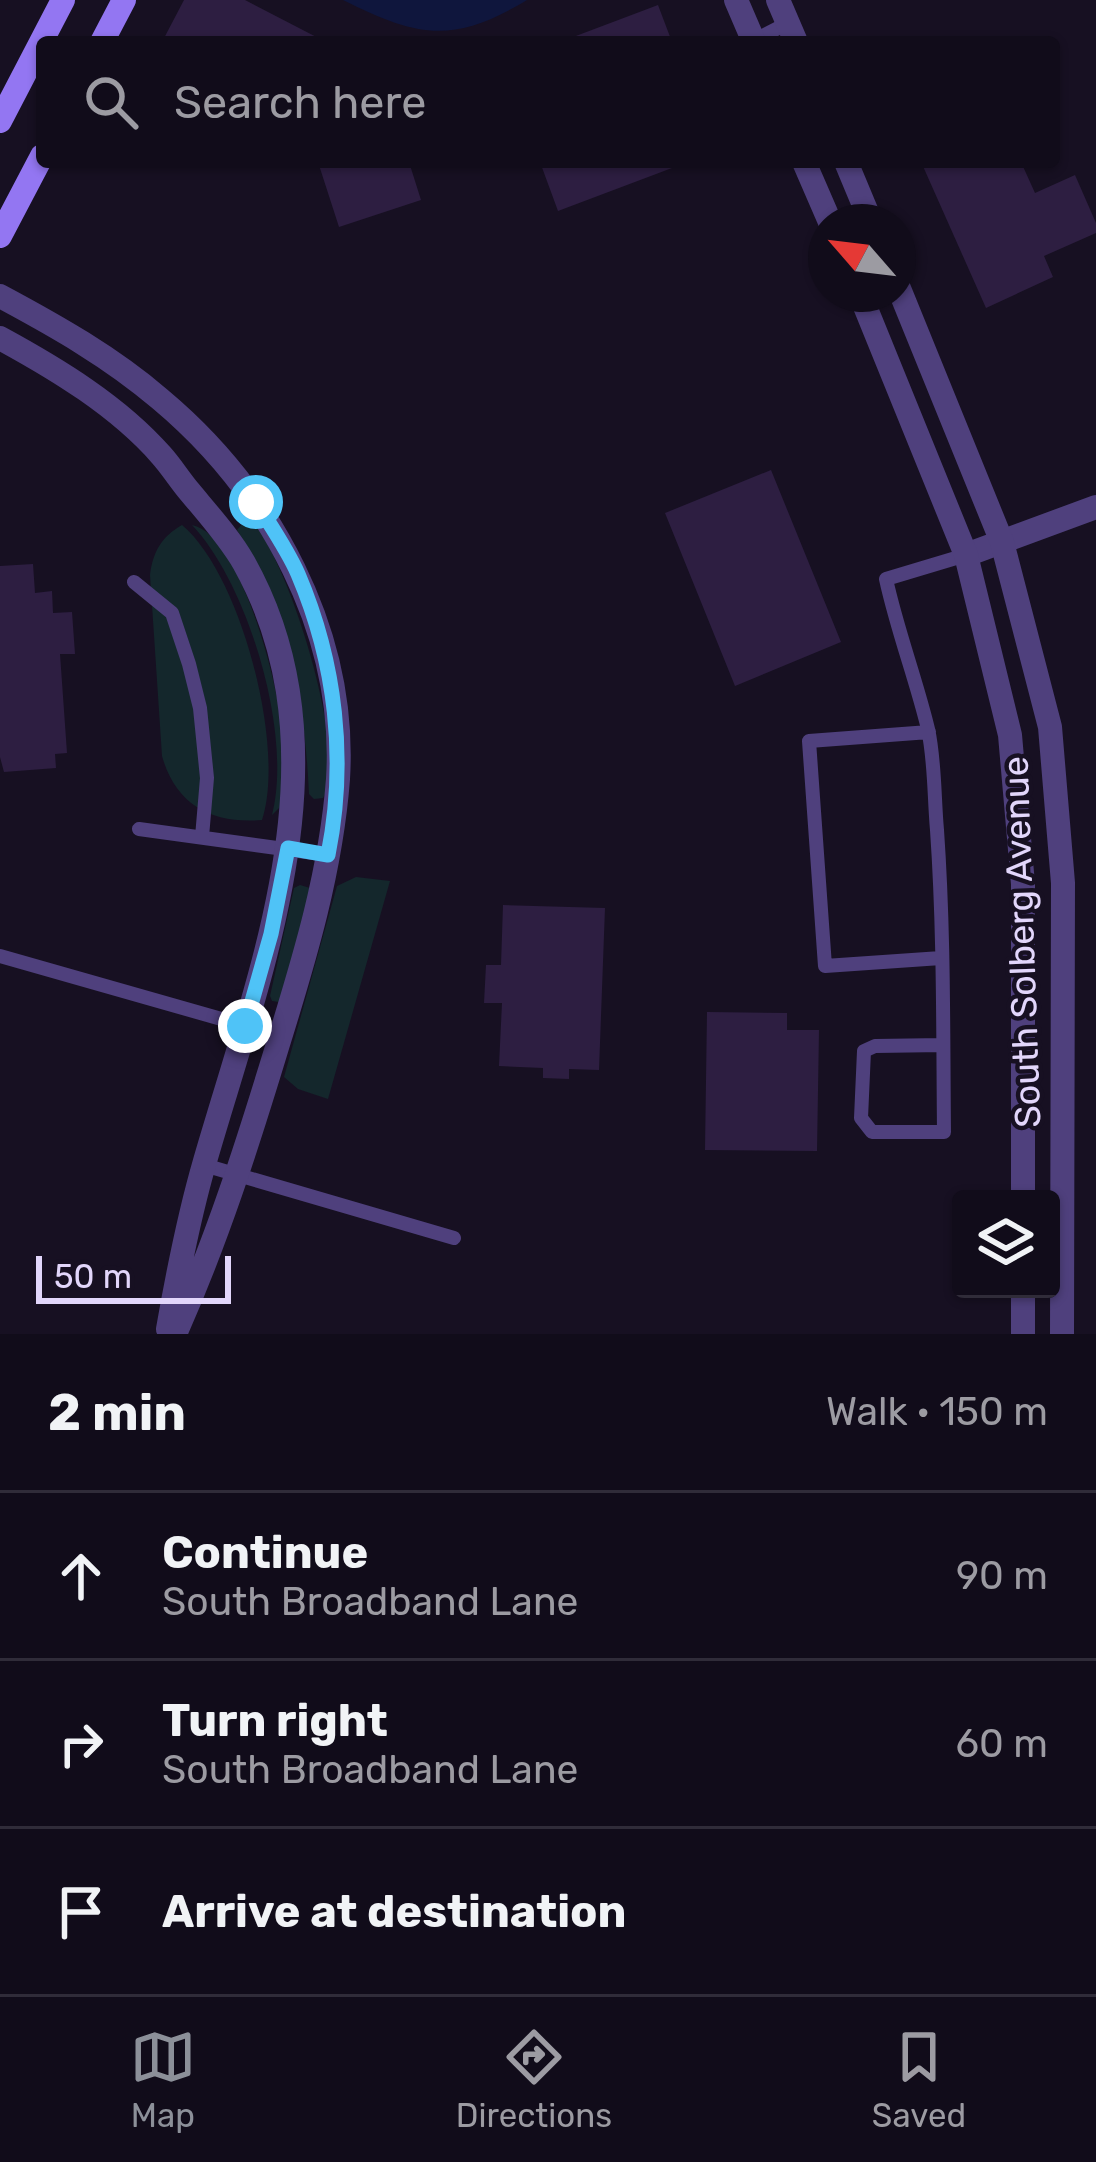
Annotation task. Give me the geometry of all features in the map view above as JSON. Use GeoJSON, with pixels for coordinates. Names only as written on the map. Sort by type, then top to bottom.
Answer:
{"type":"FeatureCollection","features":[{"type":"Feature","properties":{"kind":"main road"},"geometry":{"type":"LineString","coordinates":[[44,36],[63,0]]}},
{"type":"Feature","properties":{"kind":"main road"},"geometry":{"type":"LineString","coordinates":[[105,36],[124,0]]}},
{"type":"Feature","properties":{"kind":"main road"},"geometry":{"type":"LineString","coordinates":[[0,121],[36,52]]}},
{"type":"Feature","properties":{"kind":"main road"},"geometry":{"type":"LineString","coordinates":[[0,236],[36,167]]}},
{"type":"Feature","properties":{"kind":"street"},"geometry":{"type":"LineString","coordinates":[[736,0],[752,36]]}},
{"type":"Feature","properties":{"kind":"street"},"geometry":{"type":"LineString","coordinates":[[807,168],[822,204]]}},
{"type":"Feature","properties":{"kind":"street"},"geometry":{"type":"LineString","coordinates":[[848,168],[864,204]]}},
{"type":"Feature","properties":{"kind":"street"},"geometry":{"type":"LineString","coordinates":[[0,296],[115,364],[185,421],[256,502],[297,571],[328,666],[338,774],[312,933],[220,1230],[171,1334]]}},
{"type":"Feature","properties":{"kind":"street","name":"South Solberg Avenue"},"geometry":{"type":"LineString","coordinates":[[867,312],[966,555],[1000,686],[1016,773],[1023,884],[1023,1190]]}},
{"type":"Feature","properties":{"kind":"street","name":"South Solberg Avenue"},"geometry":{"type":"LineString","coordinates":[[909,312],[1002,542],[1040,677],[1058,791],[1063,883],[1063,1334]]}},
{"type":"Feature","properties":{"kind":"street"},"geometry":{"type":"LineString","coordinates":[[0,338],[75,384],[160,454],[243,561],[265,608],[280,659],[294,806],[288,848],[271,934],[179,1265],[171,1334]]}},
{"type":"Feature","properties":{"kind":"street"},"geometry":{"type":"LineString","coordinates":[[966,555],[1096,507]]}},
{"type":"Feature","properties":{"kind":"street"},"geometry":{"type":"LineString","coordinates":[[1023,1298],[1023,1334]]}},
{"type":"Feature","properties":{"kind":"lane"},"geometry":{"type":"LineString","coordinates":[[943,1046],[875,1046],[864,1051],[864,1126],[872,1132],[944,1132],[943,1046],[940,880],[928,732],[886,579],[966,555]]}},
{"type":"Feature","properties":{"kind":"lane"},"geometry":{"type":"LineString","coordinates":[[134,582],[172,613],[189,664],[200,708],[207,778],[202,837]]}},
{"type":"Feature","properties":{"kind":"lane"},"geometry":{"type":"LineString","coordinates":[[928,732],[809,741],[825,966],[941,958]]}},
{"type":"Feature","properties":{"kind":"lane"},"geometry":{"type":"LineString","coordinates":[[140,830],[328,855]]}},
{"type":"Feature","properties":{"kind":"lane"},"geometry":{"type":"LineString","coordinates":[[0,956],[245,1026]]}},
{"type":"Feature","properties":{"kind":"lane"},"geometry":{"type":"LineString","coordinates":[[204,1165],[454,1238]]}},
{"type":"Feature","properties":{"kind":"green space"},"geometry":{"type":"Polygon","coordinates":[[[248,517],[280,570],[310,654],[328,741],[329,775],[323,798],[309,794],[298,689],[281,626],[237,530],[248,517]]]}},
{"type":"Feature","properties":{"kind":"green space"},"geometry":{"type":"Polygon","coordinates":[[[182,525],[223,582],[253,664],[268,750],[262,820],[228,819],[199,808],[177,788],[162,756],[150,575],[159,546],[182,525]]]}},
{"type":"Feature","properties":{"kind":"green space"},"geometry":{"type":"Polygon","coordinates":[[[192,525],[209,535],[225,554],[263,643],[282,733],[281,806],[272,815],[276,744],[261,662],[231,584],[192,525]]]}},
{"type":"Feature","properties":{"kind":"green space"},"geometry":{"type":"Polygon","coordinates":[[[356,877],[390,881],[328,1099],[298,1089],[284,1077],[337,886],[356,877]]]}},
{"type":"Feature","properties":{"kind":"green space"},"geometry":{"type":"Polygon","coordinates":[[[300,885],[312,893],[279,1002],[272,1001],[294,888],[300,885]]]}},
{"type":"Feature","properties":{"kind":"shaded area"},"geometry":{"type":"Polygon","coordinates":[[[343,0],[527,0],[477,24],[435,31],[393,22],[343,0]]]}},
{"type":"Feature","properties":{"kind":"building"},"geometry":{"type":"Polygon","coordinates":[[[184,0],[245,0],[314,36],[165,36],[184,0]]]}},
{"type":"Feature","properties":{"kind":"building"},"geometry":{"type":"Polygon","coordinates":[[[658,5],[670,36],[576,36],[658,5]]]}},
{"type":"Feature","properties":{"kind":"building"},"geometry":{"type":"Polygon","coordinates":[[[320,168],[411,168],[421,200],[339,227],[320,168]]]}},
{"type":"Feature","properties":{"kind":"building"},"geometry":{"type":"Polygon","coordinates":[[[542,168],[672,168],[558,211],[542,168]]]}},
{"type":"Feature","properties":{"kind":"building"},"geometry":{"type":"Polygon","coordinates":[[[924,168],[1024,168],[1035,193],[1075,175],[1096,233],[1044,256],[1053,277],[986,308],[924,168]]]}},
{"type":"Feature","properties":{"kind":"building"},"geometry":{"type":"Polygon","coordinates":[[[771,470],[841,642],[735,686],[665,513],[771,470]]]}},
{"type":"Feature","properties":{"kind":"building"},"geometry":{"type":"Polygon","coordinates":[[[33,564],[35,593],[52,591],[53,613],[72,612],[75,654],[60,654],[67,753],[55,754],[56,768],[4,772],[0,757],[0,566],[33,564]]]}},
{"type":"Feature","properties":{"kind":"building"},"geometry":{"type":"Polygon","coordinates":[[[503,905],[605,908],[599,1070],[569,1069],[569,1079],[543,1078],[543,1068],[499,1066],[502,1003],[484,1003],[486,965],[501,965],[503,905]]]}},
{"type":"Feature","properties":{"kind":"building"},"geometry":{"type":"Polygon","coordinates":[[[707,1012],[787,1013],[787,1030],[819,1030],[817,1151],[705,1150],[707,1012]]]}},
{"type":"Feature","properties":{"kind":"route"},"geometry":{"type":"LineString","coordinates":[[245,1026],[271,934],[288,848],[328,855],[338,774],[328,666],[297,571],[256,502]]}}]}
